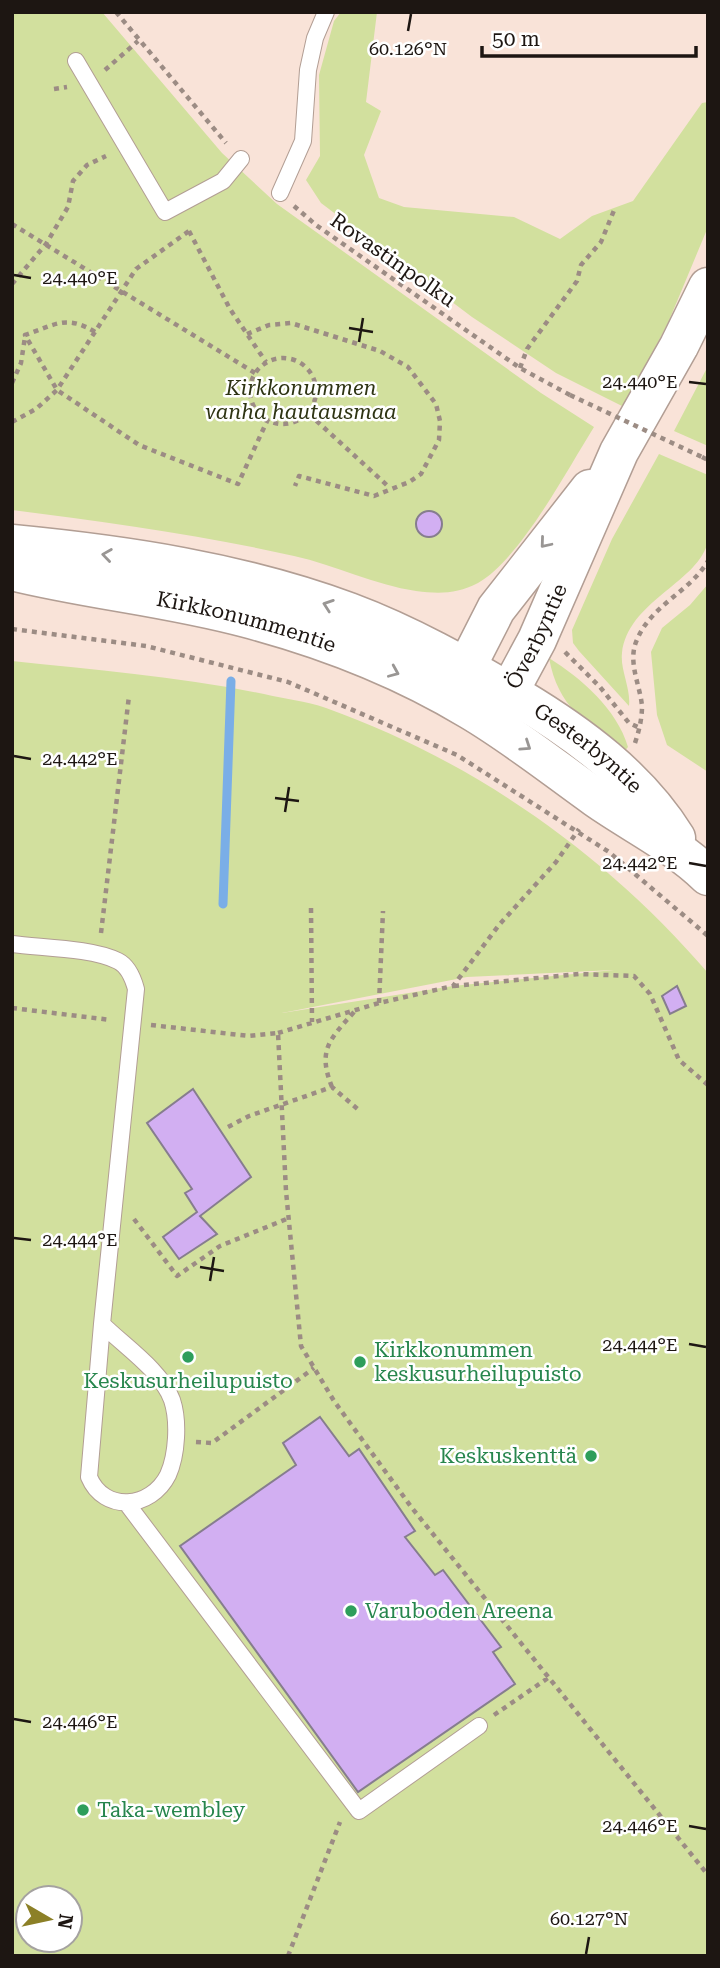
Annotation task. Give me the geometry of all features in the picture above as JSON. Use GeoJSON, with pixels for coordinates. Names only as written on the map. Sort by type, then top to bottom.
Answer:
{"type":"FeatureCollection","features":[{"type":"Feature","properties":{"kind":"street","name":"Överbyntie"},"geometry":{"type":"LineString","coordinates":[[636,447],[503,599],[466,668],[469,709],[509,692],[636,447],[708,286]]}},
{"type":"Feature","properties":{"kind":"street","name":"Kirkkonummentie"},"geometry":{"type":"LineString","coordinates":[[12,544],[116,556],[247,581],[350,612],[466,668]]}},
{"type":"Feature","properties":{"kind":"street","name":"Kirkkonummentie"},"geometry":{"type":"LineString","coordinates":[[12,571],[247,618],[298,633],[399,674],[469,709]]}},
{"type":"Feature","properties":{"kind":"street","name":"Gesterbyntie"},"geometry":{"type":"LineString","coordinates":[[466,668],[573,733],[618,770],[660,813],[697,866]]}},
{"type":"Feature","properties":{"kind":"street","name":"Gesterbyntie"},"geometry":{"type":"LineString","coordinates":[[469,709],[697,866]]}},
{"type":"Feature","properties":{"kind":"lane"},"geometry":{"type":"LineString","coordinates":[[280,193],[303,141],[308,70],[314,38],[326,12]]}},
{"type":"Feature","properties":{"kind":"lane"},"geometry":{"type":"LineString","coordinates":[[76,61],[164,212],[222,181],[241,159]]}},
{"type":"Feature","properties":{"kind":"lane"},"geometry":{"type":"LineString","coordinates":[[12,944],[99,955],[120,962],[132,976],[136,989],[114,1193],[102,1324],[89,1477],[94,1490],[111,1501],[128,1505],[147,1497],[167,1476],[176,1440],[172,1400],[157,1376],[102,1324]]}},
{"type":"Feature","properties":{"kind":"lane"},"geometry":{"type":"LineString","coordinates":[[128,1505],[359,1811],[479,1726]]}},
{"type":"Feature","properties":{"kind":"path"},"geometry":{"type":"LineString","coordinates":[[117,12],[186,98],[241,159]]}},
{"type":"Feature","properties":{"kind":"path"},"geometry":{"type":"LineString","coordinates":[[12,284],[46,244],[68,207],[73,181],[87,165]]}},
{"type":"Feature","properties":{"kind":"path","name":"Rovastinpolku"},"geometry":{"type":"LineString","coordinates":[[280,193],[316,225],[520,368],[570,395],[708,460]]}},
{"type":"Feature","properties":{"kind":"path"},"geometry":{"type":"LineString","coordinates":[[520,368],[527,349],[577,281],[581,265],[601,242],[615,208]]}},
{"type":"Feature","properties":{"kind":"path"},"geometry":{"type":"LineString","coordinates":[[12,225],[255,373]]}},
{"type":"Feature","properties":{"kind":"path"},"geometry":{"type":"LineString","coordinates":[[12,422],[36,409],[57,390],[136,269],[189,231],[247,334],[266,362]]}},
{"type":"Feature","properties":{"kind":"path"},"geometry":{"type":"LineString","coordinates":[[25,335],[68,320],[79,322],[95,332]]}},
{"type":"Feature","properties":{"kind":"path"},"geometry":{"type":"LineString","coordinates":[[247,334],[269,325],[291,323],[380,351],[408,367],[436,404],[440,421],[439,440],[421,474],[374,496],[299,476],[295,486]]}},
{"type":"Feature","properties":{"kind":"path"},"geometry":{"type":"LineString","coordinates":[[12,383],[21,363],[25,335]]}},
{"type":"Feature","properties":{"kind":"path"},"geometry":{"type":"LineString","coordinates":[[25,335],[57,390],[139,445],[238,484],[268,419]]}},
{"type":"Feature","properties":{"kind":"path"},"geometry":{"type":"LineString","coordinates":[[282,357],[299,362],[310,373],[317,387],[309,414],[290,424],[260,416],[251,402],[250,388],[255,373],[266,362],[282,357]]}},
{"type":"Feature","properties":{"kind":"path"},"geometry":{"type":"LineString","coordinates":[[309,414],[390,488]]}},
{"type":"Feature","properties":{"kind":"path"},"geometry":{"type":"LineString","coordinates":[[636,447],[659,431]]}},
{"type":"Feature","properties":{"kind":"path"},"geometry":{"type":"LineString","coordinates":[[562,640],[565,652],[600,687],[629,723],[640,728],[642,705],[634,659],[636,642],[652,616],[670,597],[693,581],[708,561]]}},
{"type":"Feature","properties":{"kind":"path"},"geometry":{"type":"LineString","coordinates":[[12,629],[146,646],[288,682],[457,755],[609,852],[708,936]]}},
{"type":"Feature","properties":{"kind":"path"},"geometry":{"type":"LineString","coordinates":[[99,955],[129,696]]}},
{"type":"Feature","properties":{"kind":"path"},"geometry":{"type":"LineString","coordinates":[[453,986],[499,925],[578,832]]}},
{"type":"Feature","properties":{"kind":"path"},"geometry":{"type":"LineString","coordinates":[[311,908],[312,1023]]}},
{"type":"Feature","properties":{"kind":"path"},"geometry":{"type":"LineString","coordinates":[[379,1003],[383,911]]}},
{"type":"Feature","properties":{"kind":"path"},"geometry":{"type":"LineString","coordinates":[[12,1008],[249,1035],[278,1033],[379,1003],[453,986],[579,974],[634,976],[650,994],[679,1060],[708,1086]]}},
{"type":"Feature","properties":{"kind":"path"},"geometry":{"type":"LineString","coordinates":[[357,1010],[335,1033],[326,1050],[324,1066],[332,1087],[361,1112]]}},
{"type":"Feature","properties":{"kind":"path"},"geometry":{"type":"LineString","coordinates":[[278,1033],[289,1218],[301,1346],[334,1401],[412,1508],[708,1875]]}},
{"type":"Feature","properties":{"kind":"path"},"geometry":{"type":"LineString","coordinates":[[228,1127],[281,1104],[332,1087]]}},
{"type":"Feature","properties":{"kind":"path"},"geometry":{"type":"LineString","coordinates":[[114,1193],[177,1276],[220,1246],[289,1218]]}},
{"type":"Feature","properties":{"kind":"path"},"geometry":{"type":"LineString","coordinates":[[176,1440],[212,1443],[314,1368]]}},
{"type":"Feature","properties":{"kind":"path"},"geometry":{"type":"LineString","coordinates":[[479,1726],[548,1678]]}},
{"type":"Feature","properties":{"kind":"path"},"geometry":{"type":"LineString","coordinates":[[288,1956],[349,1798]]}},
{"type":"Feature","properties":{"kind":"green space","name":"Kirkkonummen vanha hautausmaa"},"geometry":{"type":"Polygon","coordinates":[[[12,12],[102,12],[222,153],[277,204],[541,393],[594,427],[542,512],[494,571],[478,583],[463,589],[440,593],[416,591],[259,548],[12,510],[12,12]]]}},
{"type":"Feature","properties":{"kind":"green space"},"geometry":{"type":"Polygon","coordinates":[[[341,12],[377,12],[366,102],[381,111],[364,155],[379,198],[404,207],[514,217],[560,239],[592,216],[633,201],[702,103],[708,102],[708,227],[668,323],[624,407],[556,373],[472,317],[321,203],[306,180],[320,156],[319,75],[334,21],[341,12]]]}},
{"type":"Feature","properties":{"kind":"green space"},"geometry":{"type":"Polygon","coordinates":[[[708,366],[708,446],[674,431],[708,366]]]}},
{"type":"Feature","properties":{"kind":"green space"},"geometry":{"type":"Polygon","coordinates":[[[659,454],[708,475],[709,537],[700,559],[648,607],[627,635],[622,659],[629,706],[573,643],[572,630],[612,539],[659,454]]]}},
{"type":"Feature","properties":{"kind":"green space"},"geometry":{"type":"Polygon","coordinates":[[[708,584],[708,772],[667,745],[657,715],[651,652],[662,628],[690,605],[708,584]]]}},
{"type":"Feature","properties":{"kind":"green space"},"geometry":{"type":"Polygon","coordinates":[[[549,658],[585,685],[607,707],[628,747],[623,753],[586,723],[567,702],[553,675],[549,658]]]}},
{"type":"Feature","properties":{"kind":"green space","name":"Kirkkonummen keskusurheilupuisto"},"geometry":{"type":"Polygon","coordinates":[[[12,661],[138,674],[233,688],[318,706],[381,730],[434,755],[534,816],[626,889],[708,973],[708,1956],[12,1956],[12,661]],[[614,970],[467,977],[282,1013],[453,986],[614,970]]]}},
{"type":"Feature","properties":{"kind":"building"},"geometry":{"type":"Polygon","coordinates":[[[429,511],[438,515],[442,524],[438,533],[429,537],[420,533],[416,524],[420,515],[429,511]]]}},
{"type":"Feature","properties":{"kind":"building"},"geometry":{"type":"Polygon","coordinates":[[[677,986],[686,1006],[670,1014],[662,996],[677,986]]]}},
{"type":"Feature","properties":{"kind":"building"},"geometry":{"type":"Polygon","coordinates":[[[193,1089],[251,1177],[200,1216],[217,1234],[179,1259],[163,1237],[197,1212],[185,1193],[192,1189],[147,1123],[193,1089]]]}},
{"type":"Feature","properties":{"kind":"building","name":"Varuboden Areena"},"geometry":{"type":"Polygon","coordinates":[[[320,1417],[349,1456],[359,1449],[415,1531],[405,1537],[435,1575],[443,1570],[501,1647],[493,1652],[515,1684],[358,1792],[180,1546],[296,1465],[283,1443],[320,1417]]]}},
{"type":"Feature","properties":{"kind":"waterway"},"geometry":{"type":"LineString","coordinates":[[223,904],[231,681]]}},
{"type":"Feature","properties":{"kind":"place","name":"Keskusurheilupuisto"},"geometry":{"type":"Point","coordinates":[188,1357]}},
{"type":"Feature","properties":{"kind":"place","name":"Kirkkonummen keskusurheilupuisto"},"geometry":{"type":"Point","coordinates":[360,1362]}},
{"type":"Feature","properties":{"kind":"place","name":"Keskuskenttä"},"geometry":{"type":"Point","coordinates":[591,1456]}},
{"type":"Feature","properties":{"kind":"place","name":"Varuboden Areena"},"geometry":{"type":"Point","coordinates":[351,1611]}},
{"type":"Feature","properties":{"kind":"place","name":"Taka-wembley"},"geometry":{"type":"Point","coordinates":[83,1810]}}]}
